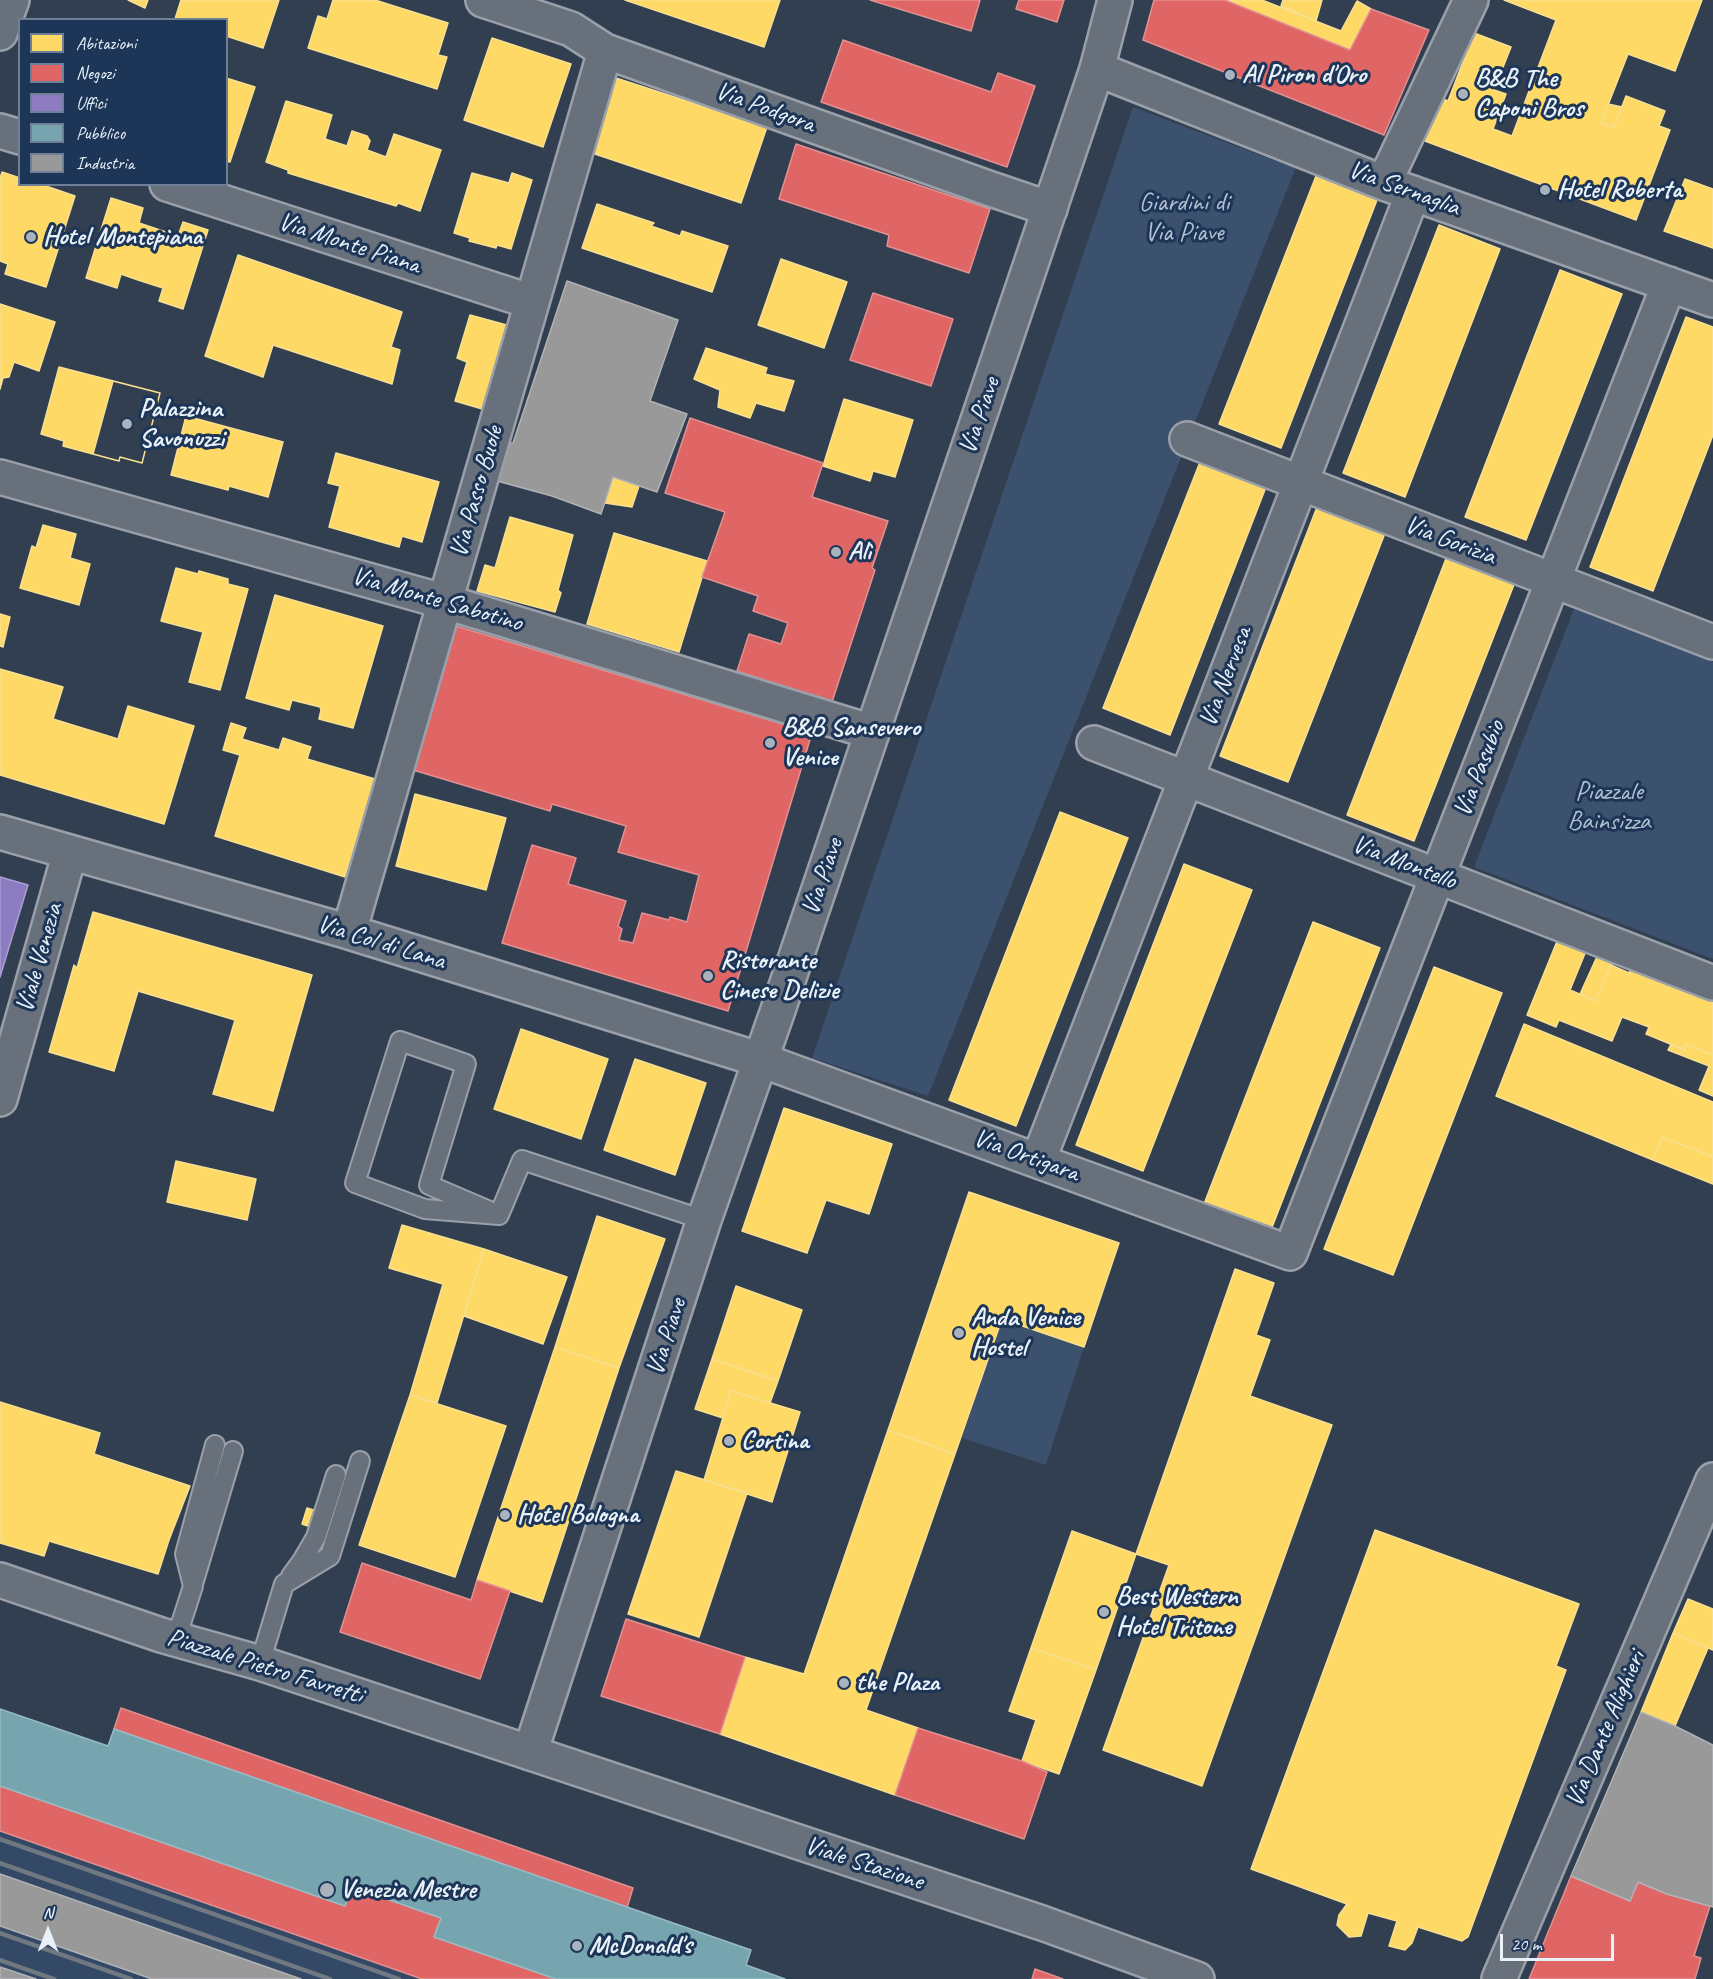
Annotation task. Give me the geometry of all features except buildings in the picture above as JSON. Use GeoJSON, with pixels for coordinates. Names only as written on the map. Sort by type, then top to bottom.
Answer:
{"type":"FeatureCollection","features":[{"type":"Feature","properties":{"kind":"street"},"geometry":{"type":"LineString","coordinates":[[0,33],[12,0]]}},
{"type":"Feature","properties":{"kind":"street","name":"Via Podgora"},"geometry":{"type":"LineString","coordinates":[[483,0],[571,29],[605,51],[988,189],[1050,209]]}},
{"type":"Feature","properties":{"kind":"street","name":"Via Piave"},"geometry":{"type":"LineString","coordinates":[[530,1753],[704,1220],[761,1060],[1097,69],[1115,0]]}},
{"type":"Feature","properties":{"kind":"street","name":"Via Nervesa"},"geometry":{"type":"LineString","coordinates":[[1038,1161],[1301,483],[1398,188],[1471,0]]}},
{"type":"Feature","properties":{"kind":"street","name":"Via Passo Buole"},"geometry":{"type":"LineString","coordinates":[[349,932],[605,51]]}},
{"type":"Feature","properties":{"kind":"street","name":"Via Sernaglia"},"geometry":{"type":"LineString","coordinates":[[1097,69],[1398,188],[1713,300]]}},
{"type":"Feature","properties":{"kind":"street"},"geometry":{"type":"LineString","coordinates":[[0,130],[18,136]]}},
{"type":"Feature","properties":{"kind":"street","name":"Via Monte Piana"},"geometry":{"type":"LineString","coordinates":[[173,186],[532,302]]}},
{"type":"Feature","properties":{"kind":"street","name":"Via Pasubio"},"geometry":{"type":"LineString","coordinates":[[1290,1253],[1460,877],[1570,593],[1669,284]]}},
{"type":"Feature","properties":{"kind":"street","name":"Via Gorizia"},"geometry":{"type":"LineString","coordinates":[[1187,439],[1570,593],[1713,642]]}},
{"type":"Feature","properties":{"kind":"street","name":"Via Monte Sabotino"},"geometry":{"type":"LineString","coordinates":[[0,477],[446,602],[872,732]]}},
{"type":"Feature","properties":{"kind":"street","name":"Via Montello"},"geometry":{"type":"LineString","coordinates":[[1094,744],[1460,877],[1713,983]]}},
{"type":"Feature","properties":{"kind":"street","name":"Via Col di Lana"},"geometry":{"type":"LineString","coordinates":[[0,832],[349,932],[761,1060]]}},
{"type":"Feature","properties":{"kind":"street","name":"Viale Venezia"},"geometry":{"type":"LineString","coordinates":[[0,1099],[70,852]]}},
{"type":"Feature","properties":{"kind":"street","name":"Via Ortigara"},"geometry":{"type":"LineString","coordinates":[[761,1060],[1290,1253]]}},
{"type":"Feature","properties":{"kind":"street","name":"Via Dante Alighieri"},"geometry":{"type":"LineString","coordinates":[[1499,1979],[1713,1480]]}},
{"type":"Feature","properties":{"kind":"street","name":"Piazzale Pietro Favretti"},"geometry":{"type":"LineString","coordinates":[[0,1580],[530,1753]]}},
{"type":"Feature","properties":{"kind":"street","name":"Viale Stazione"},"geometry":{"type":"LineString","coordinates":[[530,1753],[1042,1923],[1197,1979]]}},
{"type":"Feature","properties":{"kind":"lane"},"geometry":{"type":"LineString","coordinates":[[400,1041],[466,1064],[429,1185],[499,1215],[425,1209],[355,1183],[400,1041]]}},
{"type":"Feature","properties":{"kind":"lane"},"geometry":{"type":"LineString","coordinates":[[499,1215],[522,1160],[704,1220]]}},
{"type":"Feature","properties":{"kind":"lane"},"geometry":{"type":"LineString","coordinates":[[193,1586],[185,1554],[215,1446]]}},
{"type":"Feature","properties":{"kind":"lane"},"geometry":{"type":"LineString","coordinates":[[176,1639],[233,1451]]}},
{"type":"Feature","properties":{"kind":"lane"},"geometry":{"type":"LineString","coordinates":[[284,1584],[330,1556],[360,1461]]}},
{"type":"Feature","properties":{"kind":"lane"},"geometry":{"type":"LineString","coordinates":[[260,1663],[284,1584],[302,1561],[316,1537],[336,1475]]}},
{"type":"Feature","properties":{"kind":"shaded area"},"geometry":{"type":"Polygon","coordinates":[[[0,1820],[458,1979],[0,1979],[0,1820]]]}},
{"type":"Feature","properties":{"kind":"green space","name":"Giardini di Via Piave"},"geometry":{"type":"Polygon","coordinates":[[[1133,107],[1296,167],[928,1096],[812,1058],[1133,107]]]}},
{"type":"Feature","properties":{"kind":"green space","name":"Piazzale Bainsizza"},"geometry":{"type":"Polygon","coordinates":[[[1574,609],[1713,662],[1713,959],[1474,867],[1574,609]]]}},
{"type":"Feature","properties":{"kind":"green space"},"geometry":{"type":"Polygon","coordinates":[[[1002,1319],[1084,1347],[1046,1465],[962,1438],[1002,1319]]]}},
{"type":"Feature","properties":{"kind":"railway"},"geometry":{"type":"LineString","coordinates":[[0,1839],[399,1979]]}},
{"type":"Feature","properties":{"kind":"railway"},"geometry":{"type":"LineString","coordinates":[[0,1863],[330,1979]]}},
{"type":"Feature","properties":{"kind":"railway"},"geometry":{"type":"LineString","coordinates":[[0,1933],[131,1979]]}},
{"type":"Feature","properties":{"kind":"railway"},"geometry":{"type":"LineString","coordinates":[[0,1960],[54,1979]]}},
{"type":"Feature","properties":{"kind":"place","name":"Al Piron d'Oro"},"geometry":{"type":"Point","coordinates":[1230,75]}},
{"type":"Feature","properties":{"kind":"place","name":"B&B The Caponi Bros"},"geometry":{"type":"Point","coordinates":[1463,94]}},
{"type":"Feature","properties":{"kind":"place","name":"Hotel Roberta"},"geometry":{"type":"Point","coordinates":[1545,190]}},
{"type":"Feature","properties":{"kind":"place","name":"Hotel Montepiana"},"geometry":{"type":"Point","coordinates":[31,237]}},
{"type":"Feature","properties":{"kind":"place","name":"Palazzina Savonuzzi"},"geometry":{"type":"Point","coordinates":[127,424]}},
{"type":"Feature","properties":{"kind":"place","name":"Alì"},"geometry":{"type":"Point","coordinates":[836,552]}},
{"type":"Feature","properties":{"kind":"place","name":"B&B Sansevero Venice"},"geometry":{"type":"Point","coordinates":[770,743]}},
{"type":"Feature","properties":{"kind":"place","name":"Ristorante Cinese Delizie"},"geometry":{"type":"Point","coordinates":[708,976]}},
{"type":"Feature","properties":{"kind":"place","name":"Anda Venice Hostel"},"geometry":{"type":"Point","coordinates":[959,1333]}},
{"type":"Feature","properties":{"kind":"place","name":"Cortina"},"geometry":{"type":"Point","coordinates":[729,1441]}},
{"type":"Feature","properties":{"kind":"place","name":"Hotel Bologna"},"geometry":{"type":"Point","coordinates":[505,1515]}},
{"type":"Feature","properties":{"kind":"place","name":"Best Western Hotel Tritone"},"geometry":{"type":"Point","coordinates":[1104,1612]}},
{"type":"Feature","properties":{"kind":"place","name":"the Plaza"},"geometry":{"type":"Point","coordinates":[844,1683]}},
{"type":"Feature","properties":{"kind":"place","name":"Venezia Mestre"},"geometry":{"type":"Point","coordinates":[327,1890]}},
{"type":"Feature","properties":{"kind":"place","name":"McDonald's"},"geometry":{"type":"Point","coordinates":[577,1946]}}]}
